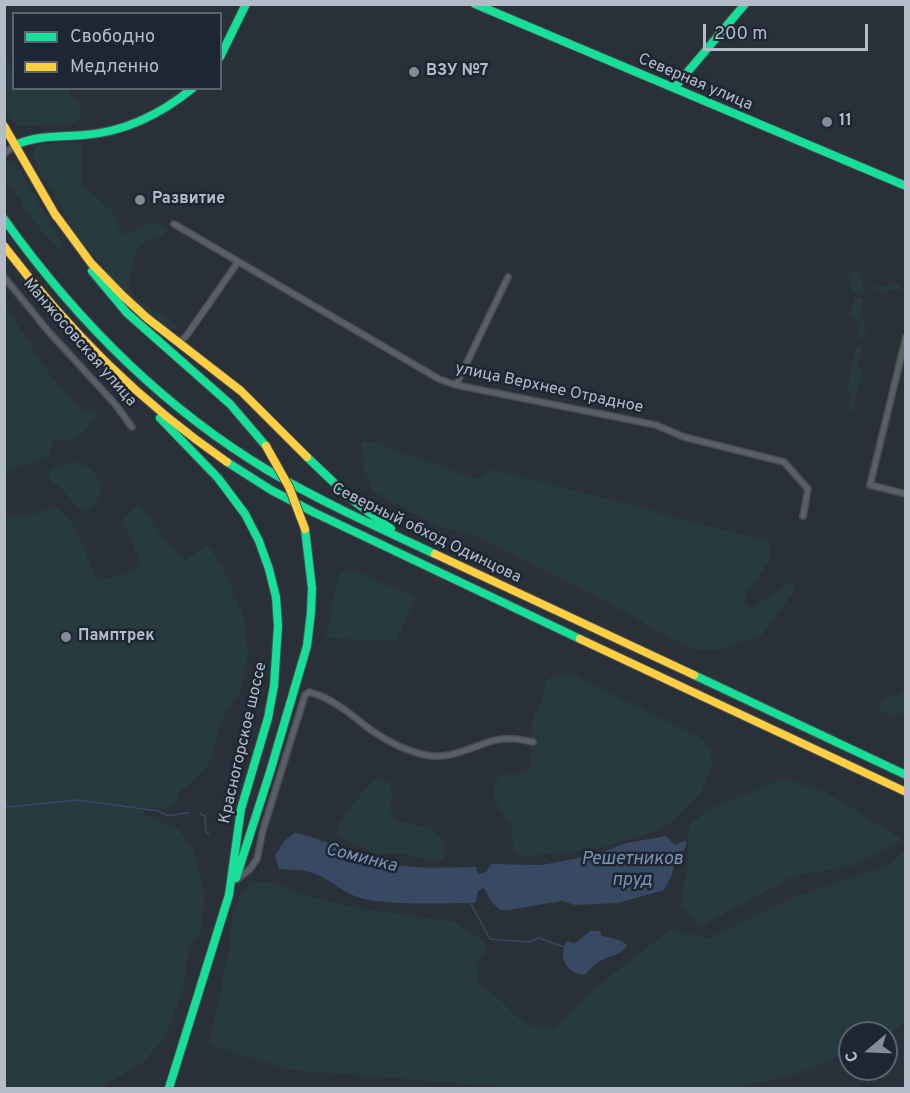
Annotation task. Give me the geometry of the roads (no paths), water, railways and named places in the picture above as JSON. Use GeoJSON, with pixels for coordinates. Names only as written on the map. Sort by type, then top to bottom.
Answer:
{"type":"FeatureCollection","features":[{"type":"Feature","properties":{"kind":"main road"},"geometry":{"type":"LineString","coordinates":[[222,53],[246,4]]}},
{"type":"Feature","properties":{"kind":"main road","name":"Северная улица"},"geometry":{"type":"LineString","coordinates":[[475,4],[906,186]]}},
{"type":"Feature","properties":{"kind":"main road"},"geometry":{"type":"LineString","coordinates":[[674,88],[745,4]]}},
{"type":"Feature","properties":{"kind":"main road"},"geometry":{"type":"LineString","coordinates":[[15,145],[21,141],[106,132],[135,124],[173,105],[191,90]]}},
{"type":"Feature","properties":{"kind":"main road"},"geometry":{"type":"LineString","coordinates":[[4,126],[86,263],[114,299],[155,339],[230,404],[266,446],[286,479],[305,529],[312,577],[312,608],[308,639],[280,741],[226,908]]}},
{"type":"Feature","properties":{"kind":"main road"},"geometry":{"type":"LineString","coordinates":[[23,158],[27,144],[39,138]]}},
{"type":"Feature","properties":{"kind":"main road"},"geometry":{"type":"LineString","coordinates":[[55,214],[107,281],[141,313],[242,392],[320,473],[386,526],[443,558]]}},
{"type":"Feature","properties":{"kind":"main road","name":"Северный обход Одинцова"},"geometry":{"type":"LineString","coordinates":[[4,219],[58,290],[97,333],[144,379],[199,424],[248,458],[293,484],[443,558],[906,775]]}},
{"type":"Feature","properties":{"kind":"main road","name":"Северный обход Одинцова"},"geometry":{"type":"LineString","coordinates":[[4,246],[63,319],[134,390],[210,450],[293,502],[906,792]]}},
{"type":"Feature","properties":{"kind":"main road","name":"Красногорское шоссе"},"geometry":{"type":"LineString","coordinates":[[134,390],[225,486],[241,510],[263,549],[271,574],[280,640],[268,716],[240,813],[235,863],[226,908],[169,1089]]}},
{"type":"Feature","properties":{"kind":"main road","name":"Красногорское шоссе"},"geometry":{"type":"LineString","coordinates":[[164,1089],[179,1054]]}},
{"type":"Feature","properties":{"kind":"street"},"geometry":{"type":"LineString","coordinates":[[4,154],[15,145]]}},
{"type":"Feature","properties":{"kind":"street","name":"улица Верхнее Отрадное"},"geometry":{"type":"LineString","coordinates":[[174,224],[423,372],[456,385],[656,425],[684,437],[784,462],[808,489],[803,516]]}},
{"type":"Feature","properties":{"kind":"street"},"geometry":{"type":"LineString","coordinates":[[179,343],[238,262]]}},
{"type":"Feature","properties":{"kind":"street","name":"Манжосовская улица"},"geometry":{"type":"LineString","coordinates":[[4,277],[49,332],[115,404],[132,427]]}},
{"type":"Feature","properties":{"kind":"street"},"geometry":{"type":"LineString","coordinates":[[456,385],[507,277]]}},
{"type":"Feature","properties":{"kind":"street"},"geometry":{"type":"LineString","coordinates":[[906,337],[870,485],[906,494]]}},
{"type":"Feature","properties":{"kind":"street"},"geometry":{"type":"LineString","coordinates":[[898,367],[906,369]]}},
{"type":"Feature","properties":{"kind":"street"},"geometry":{"type":"LineString","coordinates":[[235,881],[250,869],[257,859],[262,830],[305,694],[309,692],[327,698],[389,741],[422,754],[436,757],[450,755],[493,741],[512,738],[532,742]]}},
{"type":"Feature","properties":{"kind":"water","name":"Решетников пруд"},"geometry":{"type":"Polygon","coordinates":[[[295,833],[388,864],[443,868],[476,867],[478,874],[486,872],[491,864],[542,865],[594,855],[627,843],[666,836],[675,845],[686,840],[686,846],[683,851],[676,852],[672,875],[664,890],[618,903],[575,905],[562,901],[500,910],[491,901],[484,888],[478,891],[475,903],[417,904],[372,901],[353,895],[313,873],[279,868],[275,856],[284,841],[295,833]]]}},
{"type":"Feature","properties":{"kind":"water"},"geometry":{"type":"Polygon","coordinates":[[[590,931],[600,931],[602,936],[620,940],[627,945],[620,952],[597,963],[585,975],[579,974],[566,964],[564,948],[566,942],[574,944],[590,931]]]}},
{"type":"Feature","properties":{"kind":"waterway","name":"Соминка"},"geometry":{"type":"LineString","coordinates":[[4,804],[10,807],[76,800],[159,811],[167,815],[189,813]]}},
{"type":"Feature","properties":{"kind":"waterway","name":"Соминка"},"geometry":{"type":"LineString","coordinates":[[200,814],[205,816],[206,832],[209,834]]}},
{"type":"Feature","properties":{"kind":"waterway"},"geometry":{"type":"LineString","coordinates":[[470,902],[490,939],[528,942],[539,938],[564,947]]}},
{"type":"Feature","properties":{"kind":"place","name":"ВЗУ №7"},"geometry":{"type":"Point","coordinates":[414,72]}},
{"type":"Feature","properties":{"kind":"place","name":"11"},"geometry":{"type":"Point","coordinates":[827,122]}},
{"type":"Feature","properties":{"kind":"place","name":"Развитие"},"geometry":{"type":"Point","coordinates":[140,200]}},
{"type":"Feature","properties":{"kind":"place","name":"Памптрек"},"geometry":{"type":"Point","coordinates":[66,637]}}]}
